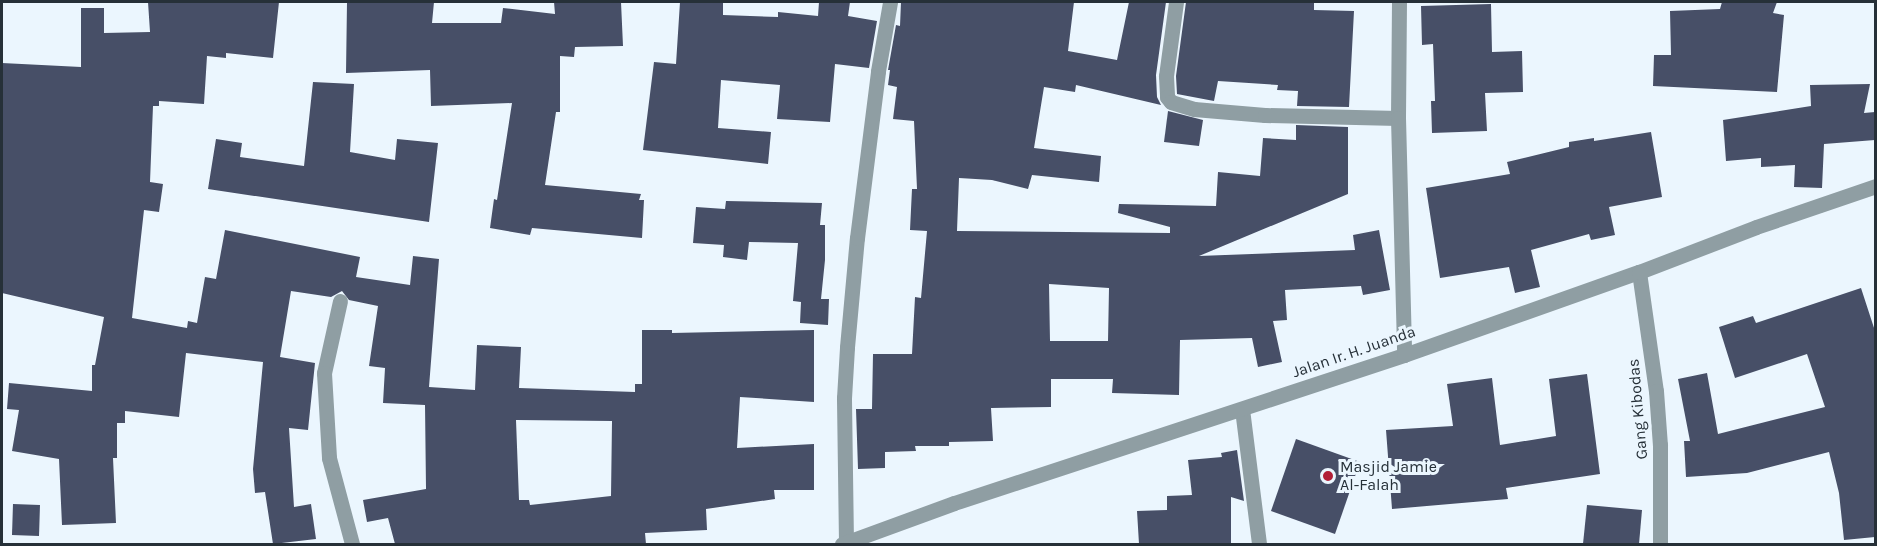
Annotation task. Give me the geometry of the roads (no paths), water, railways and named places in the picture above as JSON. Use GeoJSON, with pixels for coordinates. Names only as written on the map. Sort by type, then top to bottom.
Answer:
{"type":"FeatureCollection","features":[{"type":"Feature","properties":{"kind":"street"},"geometry":{"type":"LineString","coordinates":[[844,544],[844,398],[847,347],[858,226],[878,71],[890,2]]}},
{"type":"Feature","properties":{"kind":"street"},"geometry":{"type":"LineString","coordinates":[[1176,2],[1166,76],[1167,97],[1171,102],[1194,109],[1266,115],[1398,118]]}},
{"type":"Feature","properties":{"kind":"street"},"geometry":{"type":"LineString","coordinates":[[1399,2],[1398,118],[1404,355]]}},
{"type":"Feature","properties":{"kind":"street","name":"Jalan Ir. H. Juanda"},"geometry":{"type":"LineString","coordinates":[[844,544],[954,503],[1404,355],[1875,186]]}},
{"type":"Feature","properties":{"kind":"street","name":"Gang Kibodas"},"geometry":{"type":"LineString","coordinates":[[1639,272],[1656,391],[1660,445],[1660,544]]}},
{"type":"Feature","properties":{"kind":"street"},"geometry":{"type":"LineString","coordinates":[[340,301],[324,373],[329,458],[352,544]]}},
{"type":"Feature","properties":{"kind":"street"},"geometry":{"type":"LineString","coordinates":[[1242,409],[1259,544]]}},
{"type":"Feature","properties":{"kind":"place","name":"Masjid Jamie Al-Falah"},"geometry":{"type":"Point","coordinates":[1328,476]}}]}
